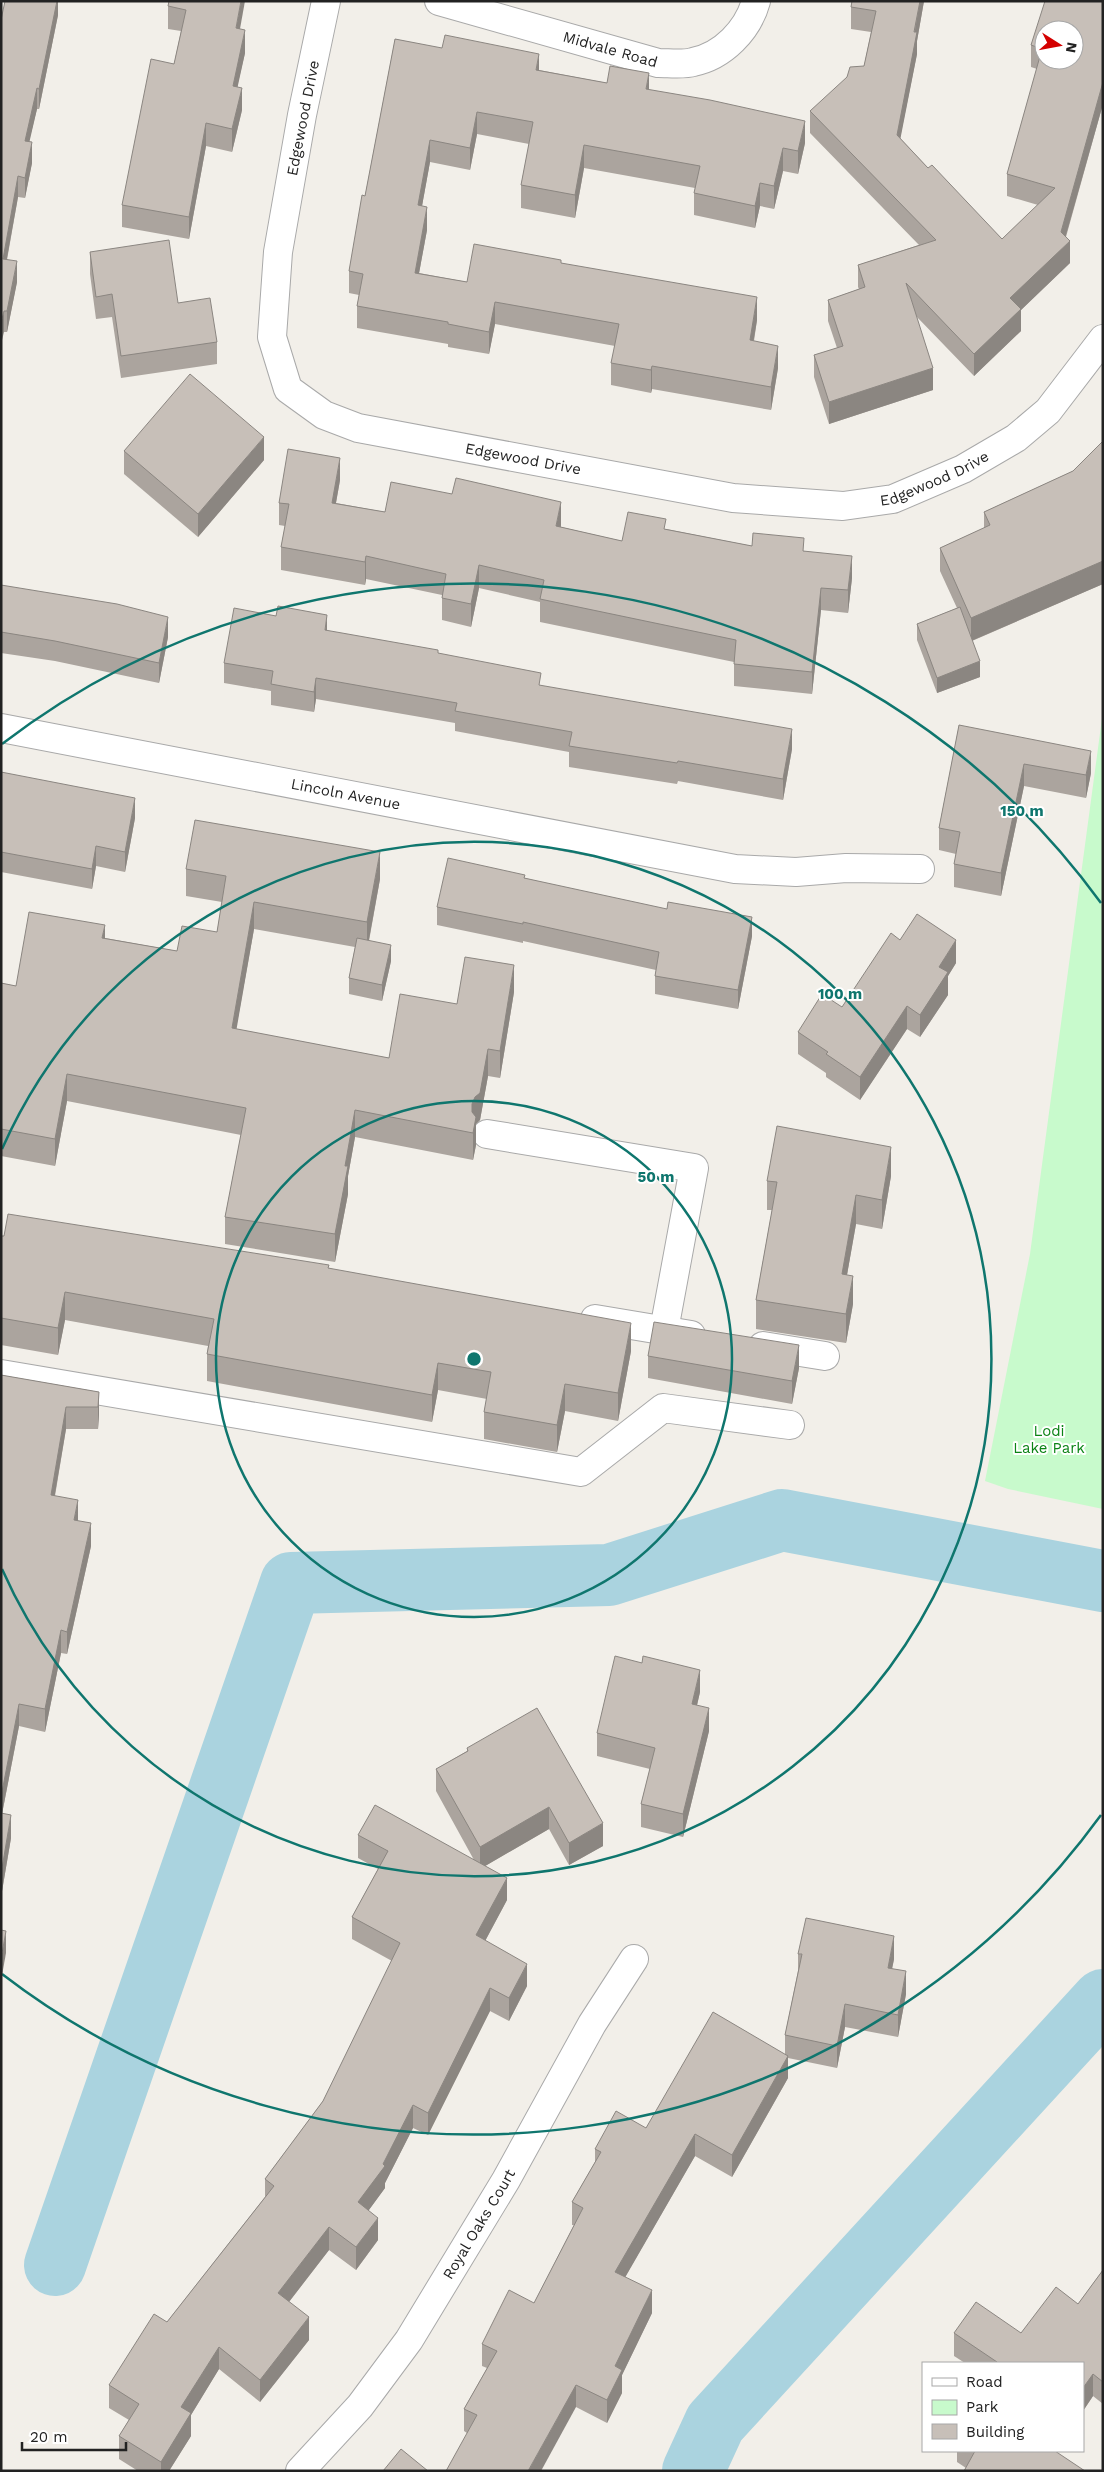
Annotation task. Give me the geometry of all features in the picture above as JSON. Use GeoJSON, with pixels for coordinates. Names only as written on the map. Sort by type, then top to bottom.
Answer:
{"type":"FeatureCollection","features":[{"type":"Feature","properties":{"kind":"street","name":"Edgewood Drive"},"geometry":{"type":"LineString","coordinates":[[326,1],[302,115],[278,252],[272,337],[288,389],[324,415],[358,428],[733,498],[843,506],[893,499],[963,469],[1016,438],[1048,411],[1103,339]]}},
{"type":"Feature","properties":{"kind":"street","name":"Midvale Road"},"geometry":{"type":"LineString","coordinates":[[438,1],[658,63],[694,62],[723,49],[742,31],[756,1]]}},
{"type":"Feature","properties":{"kind":"street","name":"Lincoln Avenue"},"geometry":{"type":"LineString","coordinates":[[1,728],[735,869],[796,872],[846,868],[920,869]]}},
{"type":"Feature","properties":{"kind":"street"},"geometry":{"type":"LineString","coordinates":[[488,1134],[694,1168],[664,1330]]}},
{"type":"Feature","properties":{"kind":"street"},"geometry":{"type":"LineString","coordinates":[[566,1315],[712,1338]]}},
{"type":"Feature","properties":{"kind":"street"},"geometry":{"type":"LineString","coordinates":[[740,1342],[825,1356]]}},
{"type":"Feature","properties":{"kind":"street"},"geometry":{"type":"LineString","coordinates":[[1,1374],[581,1472],[663,1408],[790,1425]]}},
{"type":"Feature","properties":{"kind":"street","name":"Royal Oaks Court"},"geometry":{"type":"LineString","coordinates":[[300,2471],[360,2406],[409,2340],[506,2180],[592,2024],[634,1959]]}},
{"type":"Feature","properties":{"kind":"green space","name":"Lodi Lake Park"},"geometry":{"type":"Polygon","coordinates":[[[1103,711],[1103,1509],[1008,1489],[985,1481],[1030,1254],[1103,711]]]}},
{"type":"Feature","properties":{"kind":"building"},"geometry":{"type":"Polygon","coordinates":[[[5,1],[57,1],[39,89],[37,88],[25,141],[32,142],[25,178],[18,176],[3,259],[17,261],[7,311],[4,311],[1,323],[1,20],[5,1]]]}},
{"type":"Feature","properties":{"kind":"building"},"geometry":{"type":"Polygon","coordinates":[[[169,1],[241,1],[236,28],[245,30],[233,86],[242,88],[232,129],[206,123],[189,217],[122,205],[151,59],[174,64],[186,10],[168,6],[169,1]]]}},
{"type":"Feature","properties":{"kind":"building"},"geometry":{"type":"Polygon","coordinates":[[[852,1],[920,1],[914,32],[917,32],[897,135],[928,168],[932,165],[1002,239],[1055,188],[1007,174],[1036,70],[1084,70],[1084,20],[1039,20],[1045,1],[1103,1],[1103,82],[1061,232],[1070,241],[1010,298],[1021,309],[974,354],[906,283],[933,368],[829,402],[814,355],[843,346],[828,300],[865,287],[858,265],[936,240],[810,111],[847,77],[850,67],[864,66],[876,11],[851,7],[852,1]]]}},
{"type":"Feature","properties":{"kind":"building"},"geometry":{"type":"Polygon","coordinates":[[[445,35],[539,54],[536,70],[607,83],[610,66],[649,73],[646,89],[710,100],[805,121],[798,151],[783,148],[774,186],[760,183],[755,206],[694,193],[700,166],[584,145],[575,195],[521,185],[533,122],[477,112],[470,148],[430,140],[418,205],[427,207],[415,273],[467,282],[474,244],[561,260],[561,263],[757,297],[750,340],[778,346],[771,387],[652,366],[651,370],[611,363],[619,324],[495,302],[489,332],[448,324],[448,322],[357,306],[363,274],[349,271],[362,195],[365,196],[395,39],[442,48],[445,35]]]}},
{"type":"Feature","properties":{"kind":"building"},"geometry":{"type":"Polygon","coordinates":[[[1034,36],[1034,46],[1031,45],[1034,36]]]}},
{"type":"Feature","properties":{"kind":"building"},"geometry":{"type":"Polygon","coordinates":[[[169,240],[178,303],[210,298],[217,342],[121,356],[112,294],[96,297],[90,252],[169,240]]]}},
{"type":"Feature","properties":{"kind":"building"},"geometry":{"type":"Polygon","coordinates":[[[190,374],[264,437],[198,514],[124,451],[190,374]]]}},
{"type":"Feature","properties":{"kind":"building"},"geometry":{"type":"Polygon","coordinates":[[[1103,441],[1103,561],[971,618],[940,548],[990,525],[984,512],[1073,471],[1103,441]]]}},
{"type":"Feature","properties":{"kind":"building"},"geometry":{"type":"Polygon","coordinates":[[[288,449],[340,458],[332,503],[385,512],[391,482],[452,494],[456,478],[561,502],[556,526],[622,541],[628,512],[666,519],[664,529],[752,546],[753,533],[804,538],[803,551],[852,556],[848,590],[821,588],[812,672],[734,664],[736,640],[540,599],[544,580],[479,565],[471,604],[442,598],[446,574],[366,556],[365,562],[281,547],[289,504],[279,503],[288,449]]]}},
{"type":"Feature","properties":{"kind":"building"},"geometry":{"type":"Polygon","coordinates":[[[1,585],[117,604],[168,617],[159,663],[55,641],[1,632],[1,585]]]}},
{"type":"Feature","properties":{"kind":"building"},"geometry":{"type":"Polygon","coordinates":[[[278,606],[327,615],[325,630],[438,650],[438,653],[541,673],[539,685],[792,729],[783,779],[678,761],[677,763],[569,746],[572,732],[455,711],[457,703],[316,678],[314,692],[271,684],[273,671],[224,663],[234,608],[276,616],[278,606]]]}},
{"type":"Feature","properties":{"kind":"building"},"geometry":{"type":"Polygon","coordinates":[[[960,607],[980,661],[937,678],[917,624],[960,607]]]}},
{"type":"Feature","properties":{"kind":"building"},"geometry":{"type":"Polygon","coordinates":[[[959,725],[1091,751],[1086,775],[1024,764],[1001,873],[954,864],[960,832],[939,828],[959,725]]]}},
{"type":"Feature","properties":{"kind":"building"},"geometry":{"type":"Polygon","coordinates":[[[1,772],[135,798],[125,852],[96,846],[92,869],[1,852],[1,772]]]}},
{"type":"Feature","properties":{"kind":"building"},"geometry":{"type":"Polygon","coordinates":[[[195,820],[380,852],[367,922],[254,902],[232,1028],[389,1058],[400,994],[457,1004],[465,957],[514,965],[500,1051],[488,1049],[480,1093],[475,1097],[472,1104],[472,1112],[476,1117],[473,1133],[355,1110],[345,1166],[348,1166],[335,1234],[225,1217],[246,1108],[67,1074],[55,1139],[1,1129],[1,983],[16,986],[29,912],[105,925],[102,938],[177,951],[182,926],[217,932],[226,876],[186,869],[195,820]]]}},
{"type":"Feature","properties":{"kind":"building"},"geometry":{"type":"Polygon","coordinates":[[[448,858],[525,875],[524,878],[667,909],[668,902],[752,917],[738,990],[655,976],[659,952],[523,922],[523,924],[437,907],[448,858]]]}},
{"type":"Feature","properties":{"kind":"building"},"geometry":{"type":"Polygon","coordinates":[[[917,914],[956,940],[939,967],[948,972],[920,1015],[907,1006],[860,1077],[798,1032],[822,994],[842,1007],[891,933],[900,940],[917,914]]]}},
{"type":"Feature","properties":{"kind":"building"},"geometry":{"type":"Polygon","coordinates":[[[357,938],[391,945],[382,985],[349,978],[357,938]]]}},
{"type":"Feature","properties":{"kind":"building"},"geometry":{"type":"Polygon","coordinates":[[[777,1126],[891,1147],[882,1200],[856,1195],[842,1274],[853,1276],[846,1314],[756,1300],[777,1182],[767,1181],[777,1126]]]}},
{"type":"Feature","properties":{"kind":"building"},"geometry":{"type":"Polygon","coordinates":[[[8,1214],[329,1265],[328,1268],[631,1323],[618,1393],[565,1384],[557,1425],[484,1412],[491,1372],[438,1363],[432,1395],[207,1354],[214,1319],[65,1292],[58,1328],[1,1318],[1,1236],[4,1236],[8,1214]]]}},
{"type":"Feature","properties":{"kind":"building"},"geometry":{"type":"Polygon","coordinates":[[[654,1322],[799,1345],[792,1381],[648,1356],[654,1322]]]}},
{"type":"Feature","properties":{"kind":"building"},"geometry":{"type":"Polygon","coordinates":[[[1,1375],[99,1392],[98,1407],[66,1407],[51,1495],[78,1500],[74,1520],[91,1523],[67,1632],[61,1630],[45,1709],[19,1704],[1,1797],[1,1375]]]}},
{"type":"Feature","properties":{"kind":"building"},"geometry":{"type":"Polygon","coordinates":[[[615,1656],[642,1663],[643,1656],[700,1670],[692,1704],[709,1708],[683,1814],[641,1804],[655,1748],[597,1733],[615,1656]]]}},
{"type":"Feature","properties":{"kind":"building"},"geometry":{"type":"Polygon","coordinates":[[[537,1708],[603,1823],[569,1843],[549,1807],[480,1847],[436,1769],[468,1751],[467,1748],[537,1708]]]}},
{"type":"Feature","properties":{"kind":"building"},"geometry":{"type":"Polygon","coordinates":[[[375,1805],[507,1878],[476,1935],[527,1964],[509,1998],[490,1988],[428,2113],[413,2105],[383,2164],[385,2166],[358,2202],[378,2218],[356,2247],[329,2227],[278,2293],[309,2317],[260,2380],[219,2347],[181,2407],[191,2413],[161,2462],[119,2436],[139,2404],[109,2385],[154,2314],[167,2322],[274,2186],[265,2179],[323,2101],[400,1943],[352,1917],[388,1851],[358,1835],[375,1805]]]}},
{"type":"Feature","properties":{"kind":"building"},"geometry":{"type":"Polygon","coordinates":[[[1,1813],[11,1815],[1,1874],[1,1813]]]}},
{"type":"Feature","properties":{"kind":"building"},"geometry":{"type":"Polygon","coordinates":[[[806,1918],[894,1936],[888,1968],[906,1971],[898,2015],[845,2004],[837,2046],[785,2035],[802,1954],[798,1954],[806,1918]]]}},
{"type":"Feature","properties":{"kind":"building"},"geometry":{"type":"Polygon","coordinates":[[[1,1930],[6,1931],[1,1959],[1,1930]]]}},
{"type":"Feature","properties":{"kind":"building"},"geometry":{"type":"Polygon","coordinates":[[[713,2012],[788,2056],[732,2155],[695,2134],[615,2272],[652,2290],[615,2366],[622,2370],[607,2400],[576,2385],[528,2471],[446,2471],[477,2415],[464,2409],[497,2351],[482,2344],[509,2290],[534,2303],[583,2208],[572,2202],[601,2152],[595,2149],[616,2111],[646,2128],[713,2012]]]}},
{"type":"Feature","properties":{"kind":"building"},"geometry":{"type":"Polygon","coordinates":[[[1103,2270],[1103,2382],[1093,2374],[1084,2387],[1084,2362],[997,2362],[954,2333],[976,2302],[1021,2333],[1056,2287],[1078,2304],[1103,2270]]]}},
{"type":"Feature","properties":{"kind":"building"},"geometry":{"type":"Polygon","coordinates":[[[401,2449],[428,2471],[383,2471],[401,2449]]]}},
{"type":"Feature","properties":{"kind":"building"},"geometry":{"type":"Polygon","coordinates":[[[974,2452],[1056,2452],[1085,2471],[964,2471],[974,2452]]]}},
{"type":"Feature","properties":{"kind":"waterway"},"geometry":{"type":"LineString","coordinates":[[55,2265],[291,1583],[609,1575],[782,1520],[1103,1581]]}},
{"type":"Feature","properties":{"kind":"waterway"},"geometry":{"type":"LineString","coordinates":[[693,2471],[715,2423],[1103,2000]]}}]}
